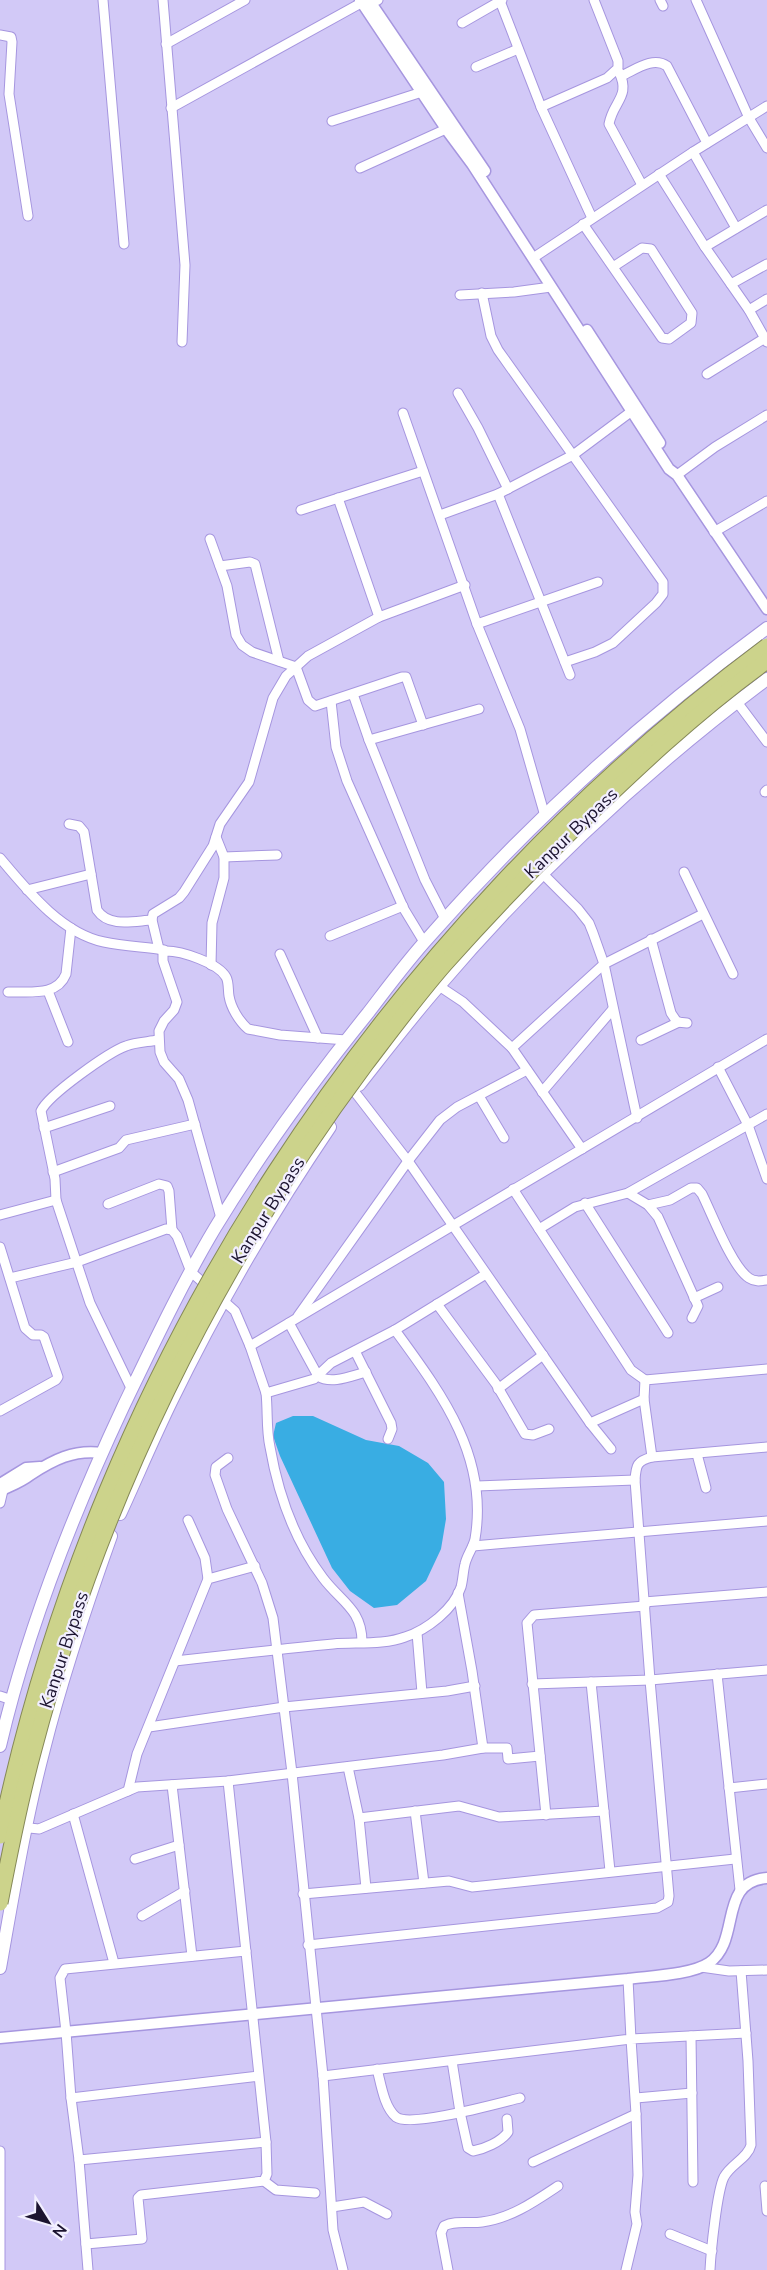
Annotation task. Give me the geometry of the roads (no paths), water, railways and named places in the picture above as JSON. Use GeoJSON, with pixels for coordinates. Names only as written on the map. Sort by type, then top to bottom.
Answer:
{"type":"FeatureCollection","features":[{"type":"Feature","properties":{"kind":"highway","name":"Kanpur Bypass"},"geometry":{"type":"LineString","coordinates":[[0,1836],[19,1756],[50,1648],[91,1532],[131,1435],[164,1367],[192,1312],[256,1201],[345,1070],[475,911],[598,786],[700,698],[767,646]]}},
{"type":"Feature","properties":{"kind":"highway","name":"Kanpur Bypass"},"geometry":{"type":"LineString","coordinates":[[0,1903],[34,1749],[66,1640],[93,1562],[162,1400],[201,1323],[270,1203],[325,1119],[443,966],[499,905],[592,812],[682,728],[767,661]]}},
{"type":"Feature","properties":{"kind":"main road"},"geometry":{"type":"LineString","coordinates":[[0,1746],[6,1698],[71,1522],[162,1325],[221,1218],[264,1151],[346,1040],[424,942],[514,845],[613,753],[711,669],[767,628]]}},
{"type":"Feature","properties":{"kind":"main road"},"geometry":{"type":"LineString","coordinates":[[0,1968],[26,1828],[44,1749],[75,1637],[117,1521],[171,1402],[225,1300],[297,1176],[354,1091],[439,986],[542,873],[639,782],[767,679]]}},
{"type":"Feature","properties":{"kind":"street"},"geometry":{"type":"LineString","coordinates":[[103,0],[124,244]]}},
{"type":"Feature","properties":{"kind":"street"},"geometry":{"type":"LineString","coordinates":[[163,0],[185,266],[182,342]]}},
{"type":"Feature","properties":{"kind":"street"},"geometry":{"type":"LineString","coordinates":[[166,44],[245,0]]}},
{"type":"Feature","properties":{"kind":"street"},"geometry":{"type":"LineString","coordinates":[[594,0],[618,61],[619,72],[624,83],[624,92],[609,124],[642,185]]}},
{"type":"Feature","properties":{"kind":"street"},"geometry":{"type":"LineString","coordinates":[[171,108],[368,1]]}},
{"type":"Feature","properties":{"kind":"street"},"geometry":{"type":"LineString","coordinates":[[368,1],[446,129],[536,256],[551,287],[634,410]]}},
{"type":"Feature","properties":{"kind":"street"},"geometry":{"type":"LineString","coordinates":[[368,1],[430,88],[669,469],[677,475],[767,609]]}},
{"type":"Feature","properties":{"kind":"street"},"geometry":{"type":"LineString","coordinates":[[462,23],[501,1],[541,108],[592,218]]}},
{"type":"Feature","properties":{"kind":"street"},"geometry":{"type":"LineString","coordinates":[[699,1],[748,118],[767,148]]}},
{"type":"Feature","properties":{"kind":"street"},"geometry":{"type":"LineString","coordinates":[[0,34],[11,37],[12,42],[9,94],[28,216]]}},
{"type":"Feature","properties":{"kind":"street"},"geometry":{"type":"LineString","coordinates":[[476,67],[519,49]]}},
{"type":"Feature","properties":{"kind":"street"},"geometry":{"type":"LineString","coordinates":[[541,108],[619,72],[660,61],[667,66],[707,143]]}},
{"type":"Feature","properties":{"kind":"street"},"geometry":{"type":"LineString","coordinates":[[332,121],[422,92]]}},
{"type":"Feature","properties":{"kind":"street"},"geometry":{"type":"LineString","coordinates":[[536,256],[642,185],[767,106]]}},
{"type":"Feature","properties":{"kind":"street"},"geometry":{"type":"LineString","coordinates":[[360,168],[446,129]]}},
{"type":"Feature","properties":{"kind":"street"},"geometry":{"type":"LineString","coordinates":[[693,152],[736,228]]}},
{"type":"Feature","properties":{"kind":"street"},"geometry":{"type":"LineString","coordinates":[[659,174],[705,247],[749,310],[766,340],[707,374]]}},
{"type":"Feature","properties":{"kind":"street"},"geometry":{"type":"LineString","coordinates":[[705,247],[767,210]]}},
{"type":"Feature","properties":{"kind":"street"},"geometry":{"type":"LineString","coordinates":[[583,224],[662,338],[669,339],[691,323],[692,313],[651,249],[642,249],[613,267]]}},
{"type":"Feature","properties":{"kind":"street"},"geometry":{"type":"LineString","coordinates":[[730,284],[767,264]]}},
{"type":"Feature","properties":{"kind":"street"},"geometry":{"type":"LineString","coordinates":[[460,295],[551,287]]}},
{"type":"Feature","properties":{"kind":"street"},"geometry":{"type":"LineString","coordinates":[[482,293],[491,336],[498,350],[663,582],[663,594],[656,603],[613,643],[565,662]]}},
{"type":"Feature","properties":{"kind":"street"},"geometry":{"type":"LineString","coordinates":[[749,310],[767,299]]}},
{"type":"Feature","properties":{"kind":"street"},"geometry":{"type":"LineString","coordinates":[[458,393],[508,489]]}},
{"type":"Feature","properties":{"kind":"street"},"geometry":{"type":"LineString","coordinates":[[440,515],[498,494],[573,455],[634,410]]}},
{"type":"Feature","properties":{"kind":"street"},"geometry":{"type":"LineString","coordinates":[[403,413],[477,624],[520,729],[545,816]]}},
{"type":"Feature","properties":{"kind":"street"},"geometry":{"type":"LineString","coordinates":[[677,475],[715,447],[767,415]]}},
{"type":"Feature","properties":{"kind":"street"},"geometry":{"type":"LineString","coordinates":[[301,510],[423,471]]}},
{"type":"Feature","properties":{"kind":"street"},"geometry":{"type":"LineString","coordinates":[[498,494],[543,602],[570,675]]}},
{"type":"Feature","properties":{"kind":"street"},"geometry":{"type":"LineString","coordinates":[[338,498],[379,617]]}},
{"type":"Feature","properties":{"kind":"street"},"geometry":{"type":"LineString","coordinates":[[714,532],[767,501]]}},
{"type":"Feature","properties":{"kind":"street"},"geometry":{"type":"LineString","coordinates":[[210,538],[227,586],[236,635],[242,645],[252,652],[296,666]]}},
{"type":"Feature","properties":{"kind":"street"},"geometry":{"type":"LineString","coordinates":[[220,566],[250,562],[255,564],[279,661]]}},
{"type":"Feature","properties":{"kind":"street"},"geometry":{"type":"LineString","coordinates":[[477,624],[598,582]]}},
{"type":"Feature","properties":{"kind":"street"},"geometry":{"type":"LineString","coordinates":[[221,1218],[188,1100],[179,1079],[164,1062],[160,1052],[159,1030],[174,1010],[177,1002],[163,961],[163,950],[153,914],[179,898],[184,892],[213,846],[224,818],[249,782],[273,698],[286,676],[308,656],[379,617],[465,585]]}},
{"type":"Feature","properties":{"kind":"street"},"geometry":{"type":"LineString","coordinates":[[296,666],[312,704],[315,706],[402,676],[406,677],[423,725]]}},
{"type":"Feature","properties":{"kind":"street"},"geometry":{"type":"LineString","coordinates":[[353,694],[425,880],[445,919]]}},
{"type":"Feature","properties":{"kind":"street"},"geometry":{"type":"LineString","coordinates":[[331,701],[336,747],[347,781],[403,906],[424,942]]}},
{"type":"Feature","properties":{"kind":"street"},"geometry":{"type":"LineString","coordinates":[[737,702],[767,742]]}},
{"type":"Feature","properties":{"kind":"street"},"geometry":{"type":"LineString","coordinates":[[369,740],[479,710]]}},
{"type":"Feature","properties":{"kind":"street"},"geometry":{"type":"LineString","coordinates":[[69,824],[79,826],[84,832],[97,910],[101,915],[115,922],[153,920]]}},
{"type":"Feature","properties":{"kind":"street"},"geometry":{"type":"LineString","coordinates":[[211,965],[212,922],[224,878],[224,857],[216,837]]}},
{"type":"Feature","properties":{"kind":"street"},"geometry":{"type":"LineString","coordinates":[[224,857],[277,855]]}},
{"type":"Feature","properties":{"kind":"street"},"geometry":{"type":"LineString","coordinates":[[0,858],[27,890],[76,932],[104,942],[163,950],[211,965],[227,978],[233,1008],[248,1029],[255,1032],[346,1040]]}},
{"type":"Feature","properties":{"kind":"street"},"geometry":{"type":"LineString","coordinates":[[684,872],[733,974]]}},
{"type":"Feature","properties":{"kind":"street"},"geometry":{"type":"LineString","coordinates":[[542,873],[589,923],[604,964],[637,1118]]}},
{"type":"Feature","properties":{"kind":"street"},"geometry":{"type":"LineString","coordinates":[[27,890],[91,874]]}},
{"type":"Feature","properties":{"kind":"street"},"geometry":{"type":"LineString","coordinates":[[330,936],[403,906]]}},
{"type":"Feature","properties":{"kind":"street"},"geometry":{"type":"LineString","coordinates":[[512,1048],[604,964],[703,914]]}},
{"type":"Feature","properties":{"kind":"street"},"geometry":{"type":"LineString","coordinates":[[8,992],[48,991],[57,987],[66,974],[71,928]]}},
{"type":"Feature","properties":{"kind":"street"},"geometry":{"type":"LineString","coordinates":[[641,1040],[683,1022],[674,1019],[670,1013],[651,939]]}},
{"type":"Feature","properties":{"kind":"street"},"geometry":{"type":"LineString","coordinates":[[280,954],[318,1038]]}},
{"type":"Feature","properties":{"kind":"street"},"geometry":{"type":"LineString","coordinates":[[439,986],[463,1002],[512,1048],[582,1149]]}},
{"type":"Feature","properties":{"kind":"street"},"geometry":{"type":"LineString","coordinates":[[48,991],[68,1042]]}},
{"type":"Feature","properties":{"kind":"street"},"geometry":{"type":"LineString","coordinates":[[542,1092],[614,1009]]}},
{"type":"Feature","properties":{"kind":"street"},"geometry":{"type":"LineString","coordinates":[[250,1346],[767,1039]]}},
{"type":"Feature","properties":{"kind":"street"},"geometry":{"type":"LineString","coordinates":[[132,1390],[90,1303],[56,1200],[41,1111],[44,1105],[70,1083],[124,1046],[158,1040]]}},
{"type":"Feature","properties":{"kind":"street"},"geometry":{"type":"LineString","coordinates":[[718,1067],[748,1125],[766,1173]]}},
{"type":"Feature","properties":{"kind":"street"},"geometry":{"type":"LineString","coordinates":[[292,1321],[440,1120],[457,1107],[527,1070]]}},
{"type":"Feature","properties":{"kind":"street"},"geometry":{"type":"LineString","coordinates":[[354,1091],[408,1161],[590,1423],[611,1449]]}},
{"type":"Feature","properties":{"kind":"street"},"geometry":{"type":"LineString","coordinates":[[479,1096],[504,1138]]}},
{"type":"Feature","properties":{"kind":"street"},"geometry":{"type":"LineString","coordinates":[[44,1128],[110,1107]]}},
{"type":"Feature","properties":{"kind":"street"},"geometry":{"type":"LineString","coordinates":[[539,1229],[585,1203],[628,1193],[767,1114]]}},
{"type":"Feature","properties":{"kind":"street"},"geometry":{"type":"LineString","coordinates":[[53,1172],[119,1148],[126,1140],[195,1124]]}},
{"type":"Feature","properties":{"kind":"street"},"geometry":{"type":"LineString","coordinates":[[108,1204],[159,1184],[167,1186],[172,1230],[177,1236],[191,1272],[235,1311],[250,1346],[266,1393],[270,1448],[286,1506],[299,1538],[323,1578],[357,1615],[362,1629],[362,1642]]}},
{"type":"Feature","properties":{"kind":"street"},"geometry":{"type":"LineString","coordinates":[[648,1205],[670,1200],[691,1188],[697,1188],[739,1267],[755,1281],[767,1280]]}},
{"type":"Feature","properties":{"kind":"street"},"geometry":{"type":"LineString","coordinates":[[513,1189],[631,1370],[645,1380],[767,1369]]}},
{"type":"Feature","properties":{"kind":"street"},"geometry":{"type":"LineString","coordinates":[[628,1193],[648,1205],[658,1217],[698,1306],[692,1318]]}},
{"type":"Feature","properties":{"kind":"street"},"geometry":{"type":"LineString","coordinates":[[0,1215],[56,1200]]}},
{"type":"Feature","properties":{"kind":"street"},"geometry":{"type":"LineString","coordinates":[[585,1203],[669,1333]]}},
{"type":"Feature","properties":{"kind":"street"},"geometry":{"type":"LineString","coordinates":[[10,1278],[77,1262],[166,1229],[172,1230]]}},
{"type":"Feature","properties":{"kind":"street"},"geometry":{"type":"LineString","coordinates":[[0,1246],[25,1328],[33,1335],[44,1337],[58,1377],[0,1411]]}},
{"type":"Feature","properties":{"kind":"street"},"geometry":{"type":"LineString","coordinates":[[266,1393],[311,1380],[331,1363],[395,1330],[486,1274]]}},
{"type":"Feature","properties":{"kind":"street"},"geometry":{"type":"LineString","coordinates":[[694,1298],[718,1287]]}},
{"type":"Feature","properties":{"kind":"street"},"geometry":{"type":"LineString","coordinates":[[437,1304],[498,1389],[525,1434],[533,1435],[549,1429]]}},
{"type":"Feature","properties":{"kind":"street"},"geometry":{"type":"LineString","coordinates":[[292,1321],[318,1376],[331,1380],[366,1372]]}},
{"type":"Feature","properties":{"kind":"street"},"geometry":{"type":"LineString","coordinates":[[175,1661],[276,1649],[394,1641],[417,1633],[452,1603],[458,1593],[465,1561],[473,1546],[477,1524],[477,1486],[470,1456],[445,1403],[395,1330]]}},
{"type":"Feature","properties":{"kind":"street"},"geometry":{"type":"LineString","coordinates":[[356,1351],[391,1423],[392,1429],[388,1439]]}},
{"type":"Feature","properties":{"kind":"street"},"geometry":{"type":"LineString","coordinates":[[498,1389],[543,1355]]}},
{"type":"Feature","properties":{"kind":"street"},"geometry":{"type":"LineString","coordinates":[[645,1380],[644,1399],[652,1457]]}},
{"type":"Feature","properties":{"kind":"street"},"geometry":{"type":"LineString","coordinates":[[590,1423],[644,1399]]}},
{"type":"Feature","properties":{"kind":"street"},"geometry":{"type":"LineString","coordinates":[[308,1945],[657,1908],[668,1902],[667,1866],[635,1480],[638,1462],[652,1457],[767,1448]]}},
{"type":"Feature","properties":{"kind":"street"},"geometry":{"type":"LineString","coordinates":[[0,1503],[2,1486],[26,1468],[41,1467],[72,1453],[87,1451],[102,1453]]}},
{"type":"Feature","properties":{"kind":"street"},"geometry":{"type":"LineString","coordinates":[[697,1454],[706,1488]]}},
{"type":"Feature","properties":{"kind":"street"},"geometry":{"type":"LineString","coordinates":[[228,1458],[216,1467],[215,1475],[227,1509],[255,1566],[270,1609],[276,1649],[292,1773],[322,2076],[333,2230],[343,2270]]}},
{"type":"Feature","properties":{"kind":"street"},"geometry":{"type":"LineString","coordinates":[[477,1486],[635,1480]]}},
{"type":"Feature","properties":{"kind":"street"},"geometry":{"type":"LineString","coordinates":[[129,1791],[137,1754],[208,1579],[205,1558],[188,1520]]}},
{"type":"Feature","properties":{"kind":"street"},"geometry":{"type":"LineString","coordinates":[[473,1546],[767,1521]]}},
{"type":"Feature","properties":{"kind":"street"},"geometry":{"type":"LineString","coordinates":[[208,1579],[255,1566]]}},
{"type":"Feature","properties":{"kind":"street"},"geometry":{"type":"LineString","coordinates":[[546,1815],[526,1629],[526,1623],[530,1618],[534,1615],[767,1592]]}},
{"type":"Feature","properties":{"kind":"street"},"geometry":{"type":"LineString","coordinates":[[458,1593],[475,1686],[483,1748]]}},
{"type":"Feature","properties":{"kind":"street"},"geometry":{"type":"LineString","coordinates":[[417,1633],[422,1693]]}},
{"type":"Feature","properties":{"kind":"street"},"geometry":{"type":"LineString","coordinates":[[532,1684],[650,1680],[767,1670]]}},
{"type":"Feature","properties":{"kind":"street"},"geometry":{"type":"LineString","coordinates":[[717,1674],[740,1890]]}},
{"type":"Feature","properties":{"kind":"street"},"geometry":{"type":"LineString","coordinates":[[591,1682],[610,1871]]}},
{"type":"Feature","properties":{"kind":"street"},"geometry":{"type":"LineString","coordinates":[[149,1727],[284,1707],[475,1686]]}},
{"type":"Feature","properties":{"kind":"street"},"geometry":{"type":"LineString","coordinates":[[0,1823],[39,1828],[137,1787],[228,1781],[443,1755],[483,1748],[507,1748],[508,1759],[540,1756]]}},
{"type":"Feature","properties":{"kind":"street"},"geometry":{"type":"LineString","coordinates":[[348,1767],[359,1818],[366,1888]]}},
{"type":"Feature","properties":{"kind":"street"},"geometry":{"type":"LineString","coordinates":[[228,1781],[266,2142],[267,2174],[264,2181]]}},
{"type":"Feature","properties":{"kind":"street"},"geometry":{"type":"LineString","coordinates":[[729,1788],[767,1784]]}},
{"type":"Feature","properties":{"kind":"street"},"geometry":{"type":"LineString","coordinates":[[172,1785],[192,1956]]}},
{"type":"Feature","properties":{"kind":"street"},"geometry":{"type":"LineString","coordinates":[[359,1818],[459,1806],[468,1807],[492,1817],[604,1811]]}},
{"type":"Feature","properties":{"kind":"street"},"geometry":{"type":"LineString","coordinates":[[416,1811],[424,1883]]}},
{"type":"Feature","properties":{"kind":"street"},"geometry":{"type":"LineString","coordinates":[[73,1814],[114,1964]]}},
{"type":"Feature","properties":{"kind":"street"},"geometry":{"type":"LineString","coordinates":[[135,1859],[179,1845]]}},
{"type":"Feature","properties":{"kind":"street"},"geometry":{"type":"LineString","coordinates":[[303,1894],[449,1881],[472,1887],[735,1859]]}},
{"type":"Feature","properties":{"kind":"street"},"geometry":{"type":"LineString","coordinates":[[701,1967],[717,1957],[724,1947],[734,1902],[740,1890],[758,1878],[767,1878]]}},
{"type":"Feature","properties":{"kind":"street"},"geometry":{"type":"LineString","coordinates":[[142,1916],[185,1891]]}},
{"type":"Feature","properties":{"kind":"street"},"geometry":{"type":"LineString","coordinates":[[88,2270],[60,1978],[62,1972],[114,1964],[246,1952]]}},
{"type":"Feature","properties":{"kind":"street"},"geometry":{"type":"LineString","coordinates":[[0,2038],[628,1980],[701,1967],[716,1970],[767,1970]]}},
{"type":"Feature","properties":{"kind":"street"},"geometry":{"type":"LineString","coordinates":[[710,2270],[722,2183],[729,2169],[749,2151],[751,2145],[741,1971]]}},
{"type":"Feature","properties":{"kind":"street"},"geometry":{"type":"LineString","coordinates":[[626,2270],[637,2231],[635,2212],[638,2175],[636,2098],[628,1980]]}},
{"type":"Feature","properties":{"kind":"street"},"geometry":{"type":"LineString","coordinates":[[322,2076],[631,2039],[746,2033]]}},
{"type":"Feature","properties":{"kind":"street"},"geometry":{"type":"LineString","coordinates":[[691,2036],[693,2182]]}},
{"type":"Feature","properties":{"kind":"street"},"geometry":{"type":"LineString","coordinates":[[452,2061],[465,2143],[468,2148],[473,2151],[485,2147],[506,2135],[507,2119]]}},
{"type":"Feature","properties":{"kind":"street"},"geometry":{"type":"LineString","coordinates":[[377,2069],[388,2106],[395,2116],[403,2120],[420,2120],[520,2098]]}},
{"type":"Feature","properties":{"kind":"street"},"geometry":{"type":"LineString","coordinates":[[71,2098],[259,2076]]}},
{"type":"Feature","properties":{"kind":"street"},"geometry":{"type":"LineString","coordinates":[[636,2098],[692,2093]]}},
{"type":"Feature","properties":{"kind":"street"},"geometry":{"type":"LineString","coordinates":[[533,2162],[636,2114]]}},
{"type":"Feature","properties":{"kind":"street"},"geometry":{"type":"LineString","coordinates":[[79,2160],[266,2142]]}},
{"type":"Feature","properties":{"kind":"street"},"geometry":{"type":"LineString","coordinates":[[0,2151],[0,2270]]}},
{"type":"Feature","properties":{"kind":"street"},"geometry":{"type":"LineString","coordinates":[[86,2244],[142,2239],[138,2204],[138,2198],[141,2195],[264,2181],[276,2190],[315,2193]]}},
{"type":"Feature","properties":{"kind":"street"},"geometry":{"type":"LineString","coordinates":[[448,2270],[441,2234],[444,2226],[451,2223],[482,2222],[514,2213],[528,2207],[558,2186]]}},
{"type":"Feature","properties":{"kind":"street"},"geometry":{"type":"LineString","coordinates":[[765,2187],[767,2211]]}},
{"type":"Feature","properties":{"kind":"street"},"geometry":{"type":"LineString","coordinates":[[332,2207],[364,2202],[387,2214]]}},
{"type":"Feature","properties":{"kind":"street"},"geometry":{"type":"LineString","coordinates":[[670,2234],[712,2251]]}},
{"type":"Feature","properties":{"kind":"water"},"geometry":{"type":"Polygon","coordinates":[[[293,1416],[313,1416],[366,1440],[399,1446],[428,1463],[444,1482],[446,1519],[441,1549],[426,1581],[397,1605],[374,1608],[350,1591],[332,1568],[273,1436],[276,1423],[293,1416]]]}}]}
